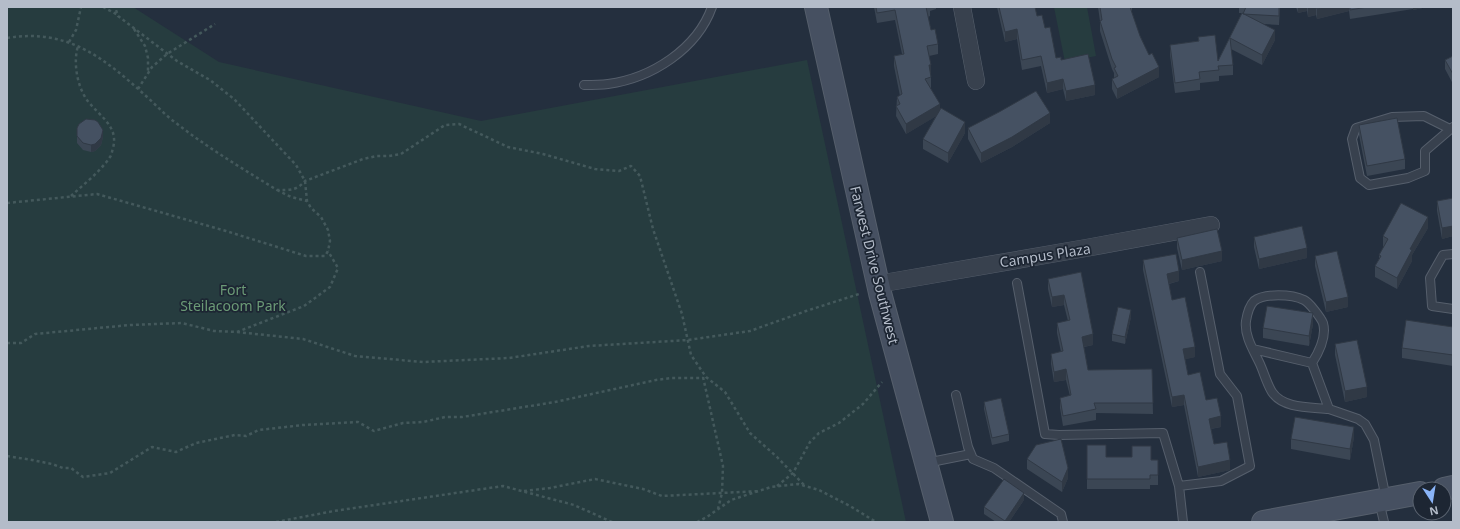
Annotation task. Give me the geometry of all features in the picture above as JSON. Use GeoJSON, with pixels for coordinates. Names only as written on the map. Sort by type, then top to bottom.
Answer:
{"type":"FeatureCollection","features":[{"type":"Feature","properties":{"kind":"street","name":"Farwest Drive Southwest"},"geometry":{"type":"LineString","coordinates":[[816,7],[878,284],[942,522]]}},
{"type":"Feature","properties":{"kind":"street"},"geometry":{"type":"LineString","coordinates":[[962,7],[976,82]]}},
{"type":"Feature","properties":{"kind":"street","name":"Campus Plaza"},"geometry":{"type":"LineString","coordinates":[[878,284],[1211,225]]}},
{"type":"Feature","properties":{"kind":"street"},"geometry":{"type":"LineString","coordinates":[[1263,522],[1412,495]]}},
{"type":"Feature","properties":{"kind":"lane"},"geometry":{"type":"LineString","coordinates":[[584,85],[608,84],[628,80],[651,72],[670,61],[702,29],[712,7]]}},
{"type":"Feature","properties":{"kind":"lane"},"geometry":{"type":"LineString","coordinates":[[1424,116],[1452,128],[1425,151],[1425,171],[1408,178],[1369,185],[1360,178],[1352,139],[1356,128],[1392,117],[1424,116]]}},
{"type":"Feature","properties":{"kind":"lane"},"geometry":{"type":"LineString","coordinates":[[1453,254],[1444,256],[1430,278],[1432,306],[1453,309]]}},
{"type":"Feature","properties":{"kind":"lane"},"geometry":{"type":"LineString","coordinates":[[1179,486],[1221,481],[1250,466],[1237,396],[1220,374],[1200,272]]}},
{"type":"Feature","properties":{"kind":"lane","name":"Campus Plaza"},"geometry":{"type":"LineString","coordinates":[[1017,284],[1045,434],[1163,433],[1179,486],[1183,522]]}},
{"type":"Feature","properties":{"kind":"lane"},"geometry":{"type":"LineString","coordinates":[[1312,363],[1321,348],[1323,334],[1323,323],[1312,307],[1304,300],[1289,296],[1271,295],[1253,302],[1248,310],[1246,322],[1247,335],[1273,393],[1281,401],[1289,404],[1328,409],[1358,419],[1365,424],[1374,440],[1383,500],[1384,522]]}},
{"type":"Feature","properties":{"kind":"lane"},"geometry":{"type":"LineString","coordinates":[[1253,349],[1312,363]]}},
{"type":"Feature","properties":{"kind":"lane"},"geometry":{"type":"LineString","coordinates":[[1312,363],[1328,409]]}},
{"type":"Feature","properties":{"kind":"lane"},"geometry":{"type":"LineString","coordinates":[[956,396],[972,459],[994,468],[1061,514],[1063,522]]}},
{"type":"Feature","properties":{"kind":"lane"},"geometry":{"type":"LineString","coordinates":[[926,463],[970,454]]}},
{"type":"Feature","properties":{"kind":"path"},"geometry":{"type":"LineString","coordinates":[[70,42],[76,30],[81,7]]}},
{"type":"Feature","properties":{"kind":"path"},"geometry":{"type":"LineString","coordinates":[[7,203],[97,194],[226,231],[306,256],[325,256],[328,251],[330,241],[328,230],[321,217],[311,208],[307,201],[305,181],[296,165],[234,99],[210,80],[177,61],[118,16],[103,7]]}},
{"type":"Feature","properties":{"kind":"path"},"geometry":{"type":"LineString","coordinates":[[115,7],[118,16]]}},
{"type":"Feature","properties":{"kind":"path"},"geometry":{"type":"LineString","coordinates":[[138,89],[152,67],[167,54],[215,24]]}},
{"type":"Feature","properties":{"kind":"path"},"geometry":{"type":"LineString","coordinates":[[133,27],[145,46],[148,58],[148,73]]}},
{"type":"Feature","properties":{"kind":"path"},"geometry":{"type":"LineString","coordinates":[[7,38],[18,36],[44,37],[70,42],[92,53],[138,89],[175,122],[210,148],[277,190],[291,197],[307,201]]}},
{"type":"Feature","properties":{"kind":"path"},"geometry":{"type":"LineString","coordinates":[[70,197],[97,172],[111,156],[115,140],[110,125],[86,98],[81,86],[76,68],[75,54],[78,46]]}},
{"type":"Feature","properties":{"kind":"path"},"geometry":{"type":"LineString","coordinates":[[277,190],[299,188],[305,181],[363,159],[401,154],[445,125],[459,124],[508,146],[543,154],[595,169],[619,171],[632,166],[640,176],[662,259],[676,292],[691,355],[706,377],[725,392],[750,433],[805,486]]}},
{"type":"Feature","properties":{"kind":"path"},"geometry":{"type":"LineString","coordinates":[[237,332],[304,306],[330,287],[338,268],[328,251]]}},
{"type":"Feature","properties":{"kind":"path"},"geometry":{"type":"LineString","coordinates":[[7,343],[21,344],[35,334],[130,325],[182,323],[214,331],[303,339],[355,356],[423,362],[509,358],[589,346],[688,340],[750,331],[859,294]]}},
{"type":"Feature","properties":{"kind":"path"},"geometry":{"type":"LineString","coordinates":[[702,371],[723,466],[722,493],[718,510]]}},
{"type":"Feature","properties":{"kind":"path"},"geometry":{"type":"LineString","coordinates":[[7,456],[52,464],[63,468],[71,468],[83,477],[94,476],[110,473],[152,447],[176,452],[196,443],[235,435],[246,436],[259,430],[303,425],[358,422],[374,432],[403,423],[423,422],[445,417],[462,417],[555,402],[656,380],[672,378],[703,378]]}},
{"type":"Feature","properties":{"kind":"path"},"geometry":{"type":"LineString","coordinates":[[776,487],[793,473],[810,442],[819,433],[839,423],[863,404],[882,382]]}},
{"type":"Feature","properties":{"kind":"path"},"geometry":{"type":"LineString","coordinates":[[522,491],[550,488],[595,479],[643,489],[662,496],[760,491]]}},
{"type":"Feature","properties":{"kind":"path"},"geometry":{"type":"LineString","coordinates":[[697,522],[708,517],[731,500],[776,487],[798,484],[819,490],[850,506],[876,522]]}},
{"type":"Feature","properties":{"kind":"path"},"geometry":{"type":"LineString","coordinates":[[276,522],[334,510],[502,486],[574,505],[612,522]]}},
{"type":"Feature","properties":{"kind":"green space","name":"Fort Steilacoom Park"},"geometry":{"type":"Polygon","coordinates":[[[7,7],[133,7],[219,62],[481,121],[807,60],[906,522],[7,522],[7,7]]]}},
{"type":"Feature","properties":{"kind":"green space"},"geometry":{"type":"Polygon","coordinates":[[[1054,7],[1087,7],[1096,56],[1065,62],[1054,7]]]}},
{"type":"Feature","properties":{"kind":"building"},"geometry":{"type":"Polygon","coordinates":[[[876,7],[926,7],[931,30],[935,29],[938,44],[927,46],[931,65],[929,65],[931,77],[925,79],[940,104],[906,124],[896,106],[900,104],[897,97],[902,94],[894,56],[904,54],[895,10],[877,13],[876,7]]]}},
{"type":"Feature","properties":{"kind":"building"},"geometry":{"type":"Polygon","coordinates":[[[999,7],[1035,7],[1037,16],[1042,15],[1045,28],[1050,27],[1056,58],[1061,57],[1061,60],[1088,54],[1095,85],[1066,91],[1063,79],[1047,83],[1041,56],[1022,60],[1017,29],[1005,32],[999,7]]]}},
{"type":"Feature","properties":{"kind":"building"},"geometry":{"type":"Polygon","coordinates":[[[1100,7],[1130,7],[1140,36],[1149,55],[1152,53],[1159,67],[1117,89],[1112,79],[1118,76],[1114,68],[1116,67],[1100,21],[1102,20],[1100,7]]]}},
{"type":"Feature","properties":{"kind":"building"},"geometry":{"type":"Polygon","coordinates":[[[1246,7],[1279,7],[1279,16],[1243,14],[1246,7]]]}},
{"type":"Feature","properties":{"kind":"building"},"geometry":{"type":"Polygon","coordinates":[[[1350,7],[1367,7],[1350,10],[1350,7]]]}},
{"type":"Feature","properties":{"kind":"building"},"geometry":{"type":"Polygon","coordinates":[[[1242,13],[1275,30],[1262,55],[1230,38],[1233,65],[1218,66],[1219,70],[1199,72],[1200,79],[1175,83],[1170,45],[1199,41],[1198,37],[1215,35],[1218,61],[1242,13]]]}},
{"type":"Feature","properties":{"kind":"building"},"geometry":{"type":"Polygon","coordinates":[[[1453,56],[1453,74],[1445,60],[1453,56]]]}},
{"type":"Feature","properties":{"kind":"building"},"geometry":{"type":"Polygon","coordinates":[[[1036,91],[1050,113],[1012,137],[981,153],[968,128],[1036,91]]]}},
{"type":"Feature","properties":{"kind":"building"},"geometry":{"type":"Polygon","coordinates":[[[941,108],[965,122],[948,153],[923,139],[941,108]]]}},
{"type":"Feature","properties":{"kind":"building"},"geometry":{"type":"Polygon","coordinates":[[[1397,118],[1405,159],[1367,166],[1359,125],[1397,118]]]}},
{"type":"Feature","properties":{"kind":"building"},"geometry":{"type":"Polygon","coordinates":[[[86,119],[95,120],[103,130],[101,138],[95,144],[91,145],[83,143],[77,136],[77,128],[79,124],[86,119]]]}},
{"type":"Feature","properties":{"kind":"building"},"geometry":{"type":"Polygon","coordinates":[[[1453,198],[1453,226],[1442,228],[1437,201],[1453,198]]]}},
{"type":"Feature","properties":{"kind":"building"},"geometry":{"type":"Polygon","coordinates":[[[1401,203],[1428,217],[1410,249],[1412,250],[1397,278],[1375,266],[1388,239],[1383,236],[1401,203]]]}},
{"type":"Feature","properties":{"kind":"building"},"geometry":{"type":"Polygon","coordinates":[[[1302,226],[1307,248],[1259,259],[1254,237],[1302,226]]]}},
{"type":"Feature","properties":{"kind":"building"},"geometry":{"type":"Polygon","coordinates":[[[1217,229],[1222,251],[1182,260],[1177,238],[1217,229]]]}},
{"type":"Feature","properties":{"kind":"building"},"geometry":{"type":"Polygon","coordinates":[[[1337,251],[1348,297],[1326,302],[1315,256],[1337,251]]]}},
{"type":"Feature","properties":{"kind":"building"},"geometry":{"type":"Polygon","coordinates":[[[1176,254],[1179,271],[1167,274],[1172,300],[1185,297],[1195,347],[1183,349],[1188,375],[1200,372],[1206,400],[1217,398],[1221,416],[1209,419],[1214,444],[1227,442],[1230,460],[1198,467],[1184,395],[1172,397],[1143,260],[1176,254]]]}},
{"type":"Feature","properties":{"kind":"building"},"geometry":{"type":"Polygon","coordinates":[[[1081,272],[1093,334],[1082,337],[1088,370],[1152,369],[1153,403],[1094,403],[1096,409],[1063,416],[1060,398],[1071,395],[1066,369],[1054,372],[1051,354],[1063,351],[1057,323],[1070,320],[1064,295],[1052,297],[1048,279],[1081,272]]]}},
{"type":"Feature","properties":{"kind":"building"},"geometry":{"type":"Polygon","coordinates":[[[1267,306],[1313,313],[1309,336],[1263,328],[1267,306]]]}},
{"type":"Feature","properties":{"kind":"building"},"geometry":{"type":"Polygon","coordinates":[[[1118,307],[1131,310],[1125,337],[1112,334],[1118,307]]]}},
{"type":"Feature","properties":{"kind":"building"},"geometry":{"type":"Polygon","coordinates":[[[1406,320],[1453,327],[1453,355],[1402,348],[1406,320]]]}},
{"type":"Feature","properties":{"kind":"building"},"geometry":{"type":"Polygon","coordinates":[[[1357,340],[1367,387],[1345,391],[1335,344],[1357,340]]]}},
{"type":"Feature","properties":{"kind":"building"},"geometry":{"type":"Polygon","coordinates":[[[1001,398],[1009,434],[992,438],[984,402],[1001,398]]]}},
{"type":"Feature","properties":{"kind":"building"},"geometry":{"type":"Polygon","coordinates":[[[1295,417],[1354,427],[1350,449],[1291,439],[1295,417]]]}},
{"type":"Feature","properties":{"kind":"building"},"geometry":{"type":"Polygon","coordinates":[[[1061,439],[1068,468],[1062,482],[1027,459],[1036,445],[1061,439]]]}},
{"type":"Feature","properties":{"kind":"building"},"geometry":{"type":"Polygon","coordinates":[[[1087,445],[1106,445],[1106,457],[1132,457],[1132,446],[1151,446],[1151,460],[1158,460],[1158,475],[1150,475],[1150,479],[1087,479],[1087,445]]]}},
{"type":"Feature","properties":{"kind":"building"},"geometry":{"type":"Polygon","coordinates":[[[1004,479],[1024,493],[1005,521],[984,507],[1004,479]]]}}]}
